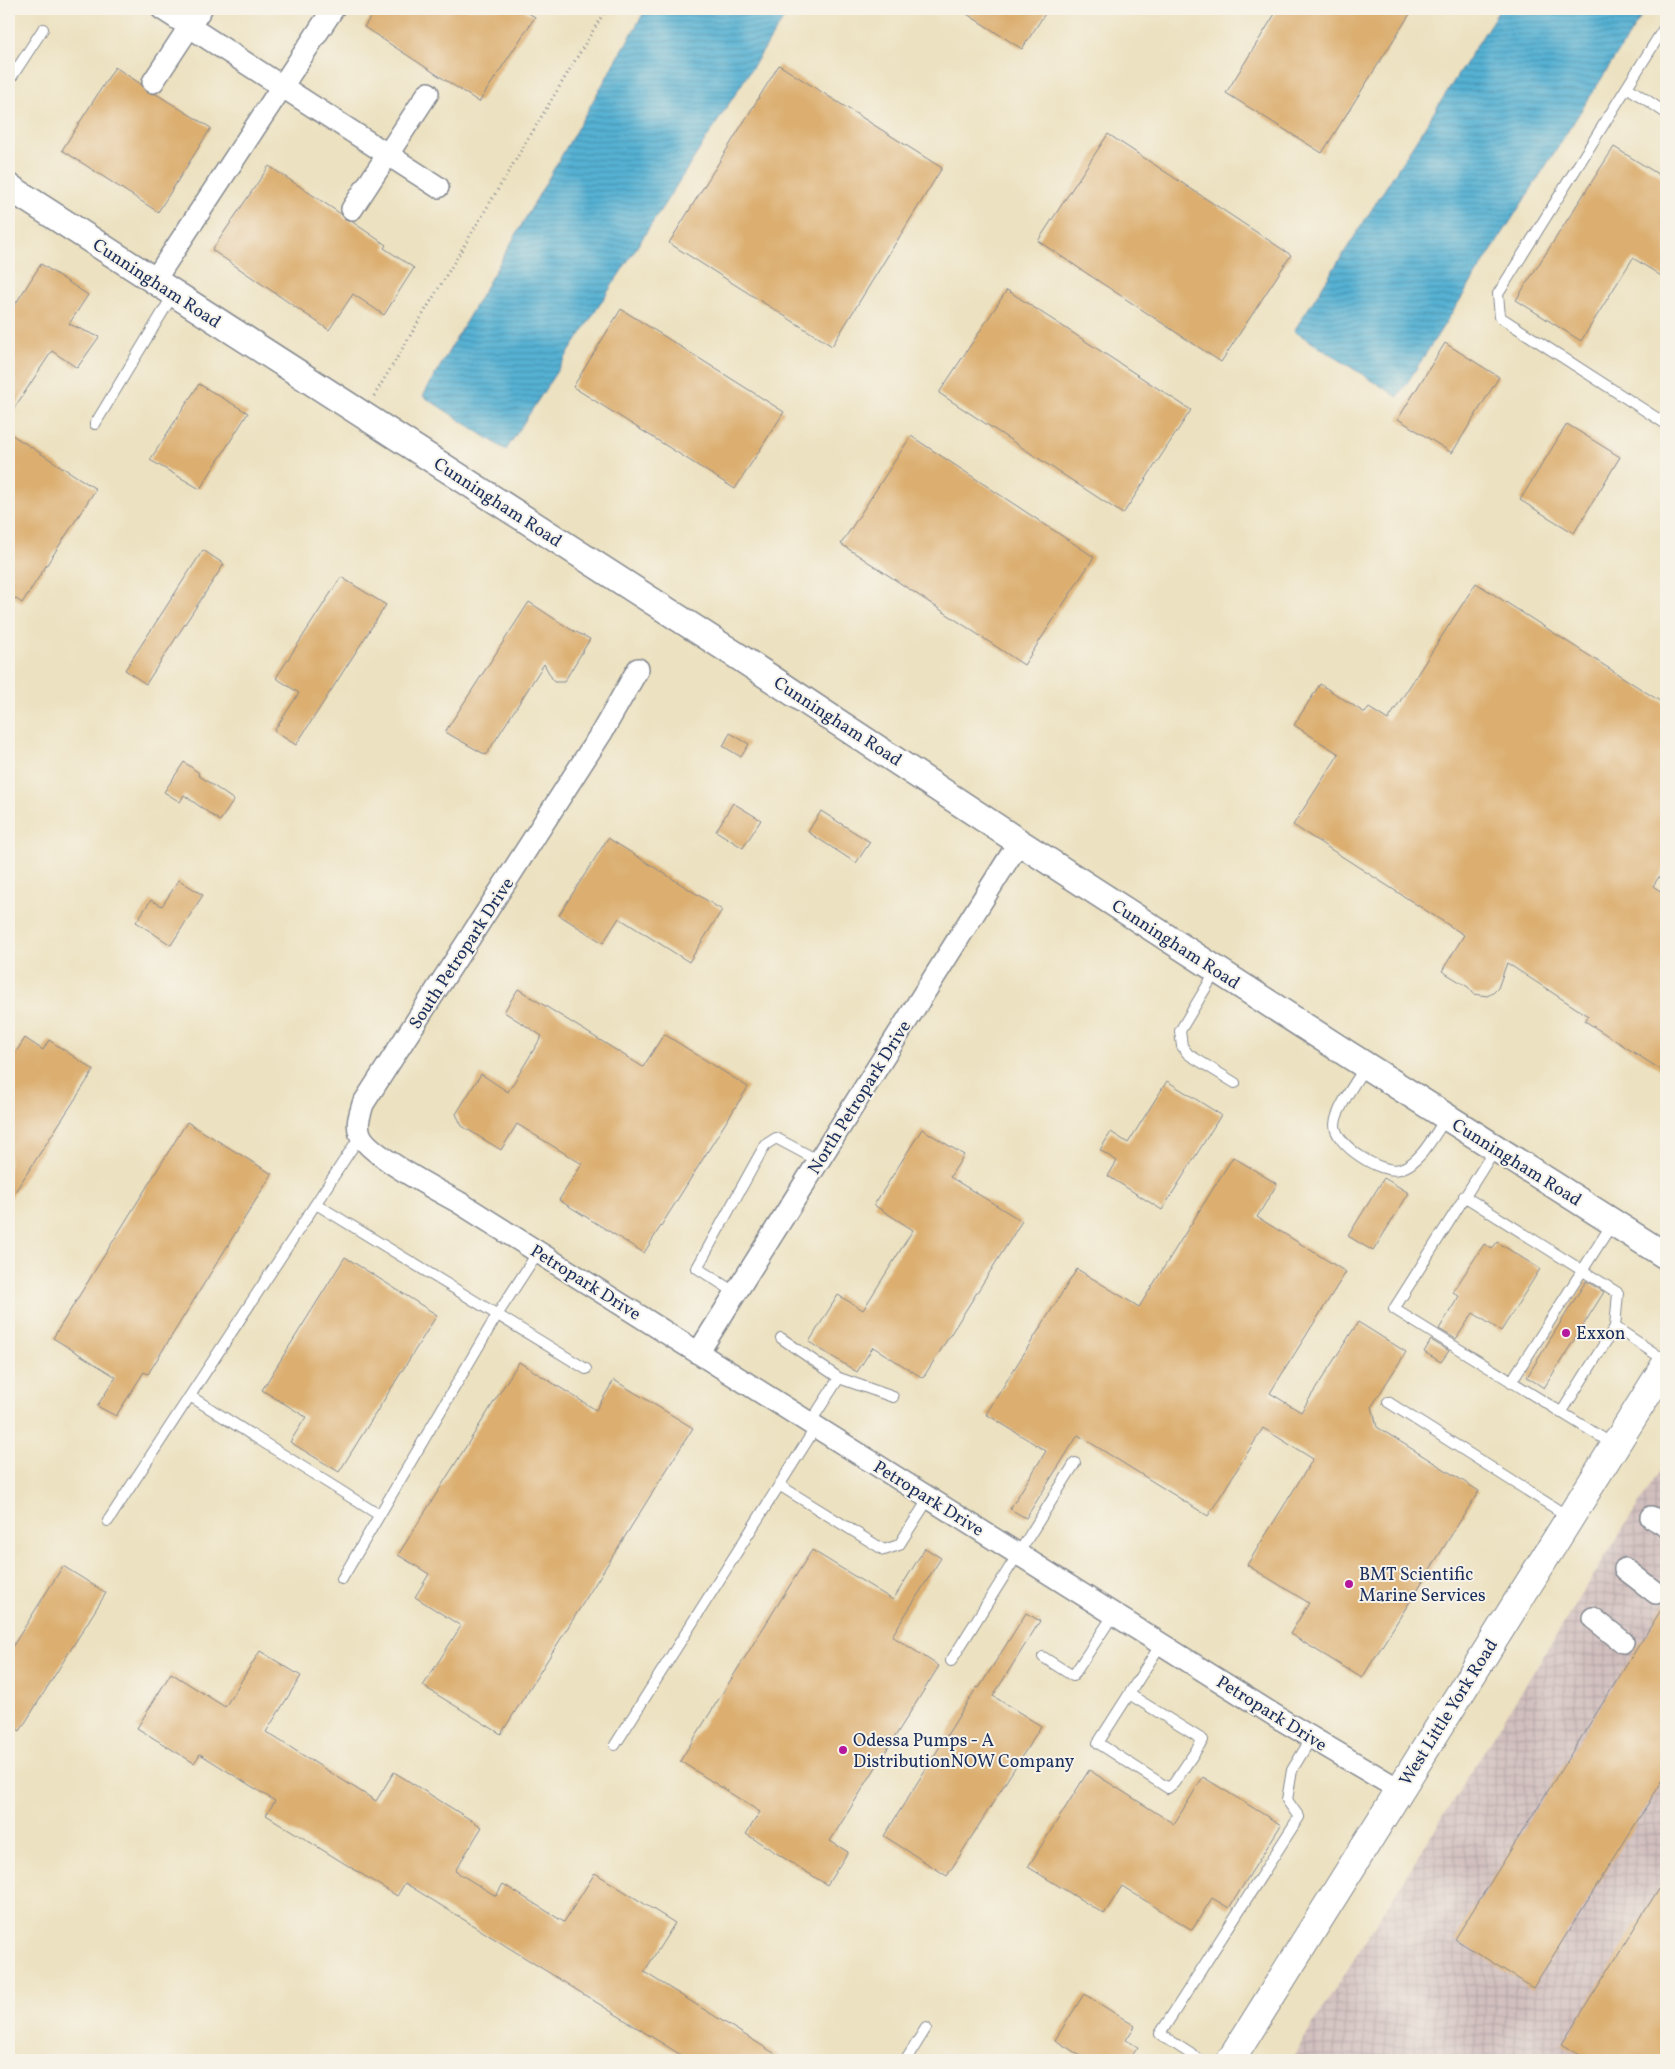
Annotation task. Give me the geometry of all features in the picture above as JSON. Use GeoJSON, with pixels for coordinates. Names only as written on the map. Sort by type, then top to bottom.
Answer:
{"type":"FeatureCollection","features":[{"type":"Feature","properties":{"kind":"main road","name":"West Little York Road"},"geometry":{"type":"LineString","coordinates":[[1231,2060],[1666,1363]]}},
{"type":"Feature","properties":{"kind":"street"},"geometry":{"type":"LineString","coordinates":[[162,9],[195,17],[282,87],[438,186]]}},
{"type":"Feature","properties":{"kind":"street"},"geometry":{"type":"LineString","coordinates":[[164,288],[282,87],[333,9]]}},
{"type":"Feature","properties":{"kind":"street"},"geometry":{"type":"LineString","coordinates":[[152,82],[195,17]]}},
{"type":"Feature","properties":{"kind":"street"},"geometry":{"type":"LineString","coordinates":[[352,209],[428,93]]}},
{"type":"Feature","properties":{"kind":"street","name":"Cunningham Road"},"geometry":{"type":"LineString","coordinates":[[12,193],[164,288],[736,654],[1019,842],[1366,1066],[1666,1256]]}},
{"type":"Feature","properties":{"kind":"street","name":"South Petropark Drive"},"geometry":{"type":"LineString","coordinates":[[360,1136],[357,1122],[363,1104],[602,732],[638,669]]}},
{"type":"Feature","properties":{"kind":"street","name":"North Petropark Drive"},"geometry":{"type":"LineString","coordinates":[[698,1353],[1019,842]]}},
{"type":"Feature","properties":{"kind":"street","name":"Petropark Drive"},"geometry":{"type":"LineString","coordinates":[[360,1136],[372,1151],[460,1203],[1161,1644],[1400,1790]]}},
{"type":"Feature","properties":{"kind":"street"},"geometry":{"type":"LineString","coordinates":[[1625,1568],[1656,1593]]}},
{"type":"Feature","properties":{"kind":"street"},"geometry":{"type":"LineString","coordinates":[[1593,1618],[1623,1642]]}},
{"type":"Feature","properties":{"kind":"lane"},"geometry":{"type":"LineString","coordinates":[[1666,25],[1498,294],[1500,317],[1666,424]]}},
{"type":"Feature","properties":{"kind":"lane"},"geometry":{"type":"LineString","coordinates":[[9,81],[43,29]]}},
{"type":"Feature","properties":{"kind":"lane"},"geometry":{"type":"LineString","coordinates":[[1627,87],[1666,113]]}},
{"type":"Feature","properties":{"kind":"lane"},"geometry":{"type":"LineString","coordinates":[[94,424],[164,288]]}},
{"type":"Feature","properties":{"kind":"lane"},"geometry":{"type":"LineString","coordinates":[[1217,970],[1180,1031],[1182,1046],[1188,1054],[1235,1083]]}},
{"type":"Feature","properties":{"kind":"lane"},"geometry":{"type":"LineString","coordinates":[[1366,1066],[1344,1102],[1335,1124],[1338,1136],[1346,1146],[1364,1159],[1385,1169],[1400,1170],[1422,1152],[1446,1117]]}},
{"type":"Feature","properties":{"kind":"lane"},"geometry":{"type":"LineString","coordinates":[[108,1521],[360,1136]]}},
{"type":"Feature","properties":{"kind":"lane"},"geometry":{"type":"LineString","coordinates":[[736,1293],[697,1268],[766,1145],[776,1138],[819,1161]]}},
{"type":"Feature","properties":{"kind":"lane"},"geometry":{"type":"LineString","coordinates":[[1495,1148],[1394,1309],[1615,1446]]}},
{"type":"Feature","properties":{"kind":"lane"},"geometry":{"type":"LineString","coordinates":[[1464,1196],[1618,1293],[1615,1327],[1561,1413]]}},
{"type":"Feature","properties":{"kind":"lane"},"geometry":{"type":"LineString","coordinates":[[316,1204],[586,1369]]}},
{"type":"Feature","properties":{"kind":"lane"},"geometry":{"type":"LineString","coordinates":[[1512,1382],[1613,1223]]}},
{"type":"Feature","properties":{"kind":"lane"},"geometry":{"type":"LineString","coordinates":[[342,1579],[497,1315],[538,1252]]}},
{"type":"Feature","properties":{"kind":"lane"},"geometry":{"type":"LineString","coordinates":[[1615,1327],[1666,1363]]}},
{"type":"Feature","properties":{"kind":"lane"},"geometry":{"type":"LineString","coordinates":[[781,1338],[839,1378],[893,1396]]}},
{"type":"Feature","properties":{"kind":"lane"},"geometry":{"type":"LineString","coordinates":[[615,1745],[779,1485],[839,1378]]}},
{"type":"Feature","properties":{"kind":"lane"},"geometry":{"type":"LineString","coordinates":[[190,1396],[379,1515]]}},
{"type":"Feature","properties":{"kind":"lane"},"geometry":{"type":"LineString","coordinates":[[1388,1402],[1570,1518]]}},
{"type":"Feature","properties":{"kind":"lane"},"geometry":{"type":"LineString","coordinates":[[951,1661],[1075,1463]]}},
{"type":"Feature","properties":{"kind":"lane"},"geometry":{"type":"LineString","coordinates":[[779,1485],[884,1550],[898,1545],[929,1498]]}},
{"type":"Feature","properties":{"kind":"lane"},"geometry":{"type":"LineString","coordinates":[[1043,1657],[1073,1676],[1114,1614]]}},
{"type":"Feature","properties":{"kind":"lane"},"geometry":{"type":"LineString","coordinates":[[1129,1694],[1203,1740],[1174,1783],[1168,1788],[1098,1743],[1129,1694],[1161,1644]]}},
{"type":"Feature","properties":{"kind":"lane"},"geometry":{"type":"LineString","coordinates":[[1200,2060],[1160,2034],[1299,1817],[1287,1800],[1292,1770],[1312,1738]]}},
{"type":"Feature","properties":{"kind":"lane"},"geometry":{"type":"LineString","coordinates":[[906,2060],[926,2028]]}},
{"type":"Feature","properties":{"kind":"path"},"geometry":{"type":"LineString","coordinates":[[362,415],[606,9]]}},
{"type":"Feature","properties":{"kind":"shaded area"},"geometry":{"type":"Polygon","coordinates":[[[1666,1460],[1666,2060],[1291,2060],[1666,1460]]]}},
{"type":"Feature","properties":{"kind":"water"},"geometry":{"type":"Polygon","coordinates":[[[646,9],[790,9],[506,450],[423,396],[646,9]]]}},
{"type":"Feature","properties":{"kind":"water"},"geometry":{"type":"Polygon","coordinates":[[[1500,9],[1646,9],[1398,397],[1294,331],[1500,9]]]}},
{"type":"Feature","properties":{"kind":"building"},"geometry":{"type":"Polygon","coordinates":[[[376,9],[522,9],[535,17],[479,102],[364,27],[376,9]]]}},
{"type":"Feature","properties":{"kind":"building"},"geometry":{"type":"Polygon","coordinates":[[[959,9],[1048,9],[1022,49],[959,9]]]}},
{"type":"Feature","properties":{"kind":"building"},"geometry":{"type":"Polygon","coordinates":[[[1278,9],[1413,9],[1322,153],[1226,93],[1278,9]]]}},
{"type":"Feature","properties":{"kind":"building"},"geometry":{"type":"Polygon","coordinates":[[[779,65],[942,168],[832,346],[669,243],[779,65]]]}},
{"type":"Feature","properties":{"kind":"building"},"geometry":{"type":"Polygon","coordinates":[[[115,67],[141,84],[147,93],[156,94],[211,128],[158,212],[62,150],[115,67]]]}},
{"type":"Feature","properties":{"kind":"building"},"geometry":{"type":"Polygon","coordinates":[[[1108,134],[1291,255],[1221,362],[1038,241],[1108,134]]]}},
{"type":"Feature","properties":{"kind":"building"},"geometry":{"type":"Polygon","coordinates":[[[1614,147],[1666,179],[1666,279],[1633,258],[1581,341],[1516,300],[1614,147]]]}},
{"type":"Feature","properties":{"kind":"building"},"geometry":{"type":"Polygon","coordinates":[[[269,166],[386,245],[384,248],[414,268],[384,315],[353,294],[329,330],[212,250],[269,166]]]}},
{"type":"Feature","properties":{"kind":"building"},"geometry":{"type":"Polygon","coordinates":[[[41,264],[88,295],[69,324],[99,337],[77,368],[52,351],[9,416],[9,314],[41,264]]]}},
{"type":"Feature","properties":{"kind":"building"},"geometry":{"type":"Polygon","coordinates":[[[1007,290],[1191,410],[1123,514],[939,393],[1007,290]]]}},
{"type":"Feature","properties":{"kind":"building"},"geometry":{"type":"Polygon","coordinates":[[[621,309],[784,412],[735,489],[573,387],[621,309]]]}},
{"type":"Feature","properties":{"kind":"building"},"geometry":{"type":"Polygon","coordinates":[[[1445,343],[1499,377],[1452,453],[1398,419],[1445,343]]]}},
{"type":"Feature","properties":{"kind":"building"},"geometry":{"type":"Polygon","coordinates":[[[199,384],[248,413],[200,489],[150,460],[199,384]]]}},
{"type":"Feature","properties":{"kind":"building"},"geometry":{"type":"Polygon","coordinates":[[[1567,424],[1620,457],[1574,533],[1520,500],[1567,424]]]}},
{"type":"Feature","properties":{"kind":"building"},"geometry":{"type":"Polygon","coordinates":[[[9,433],[96,489],[22,603],[9,594],[9,433]]]}},
{"type":"Feature","properties":{"kind":"building"},"geometry":{"type":"Polygon","coordinates":[[[911,436],[1094,557],[1024,665],[841,544],[911,436]]]}},
{"type":"Feature","properties":{"kind":"building"},"geometry":{"type":"Polygon","coordinates":[[[203,550],[224,564],[146,684],[125,670],[203,550]]]}},
{"type":"Feature","properties":{"kind":"building"},"geometry":{"type":"Polygon","coordinates":[[[341,577],[386,605],[296,745],[274,731],[299,693],[276,678],[341,577]]]}},
{"type":"Feature","properties":{"kind":"building"},"geometry":{"type":"Polygon","coordinates":[[[1476,583],[1666,705],[1666,866],[1653,886],[1666,895],[1666,1073],[1585,1021],[1588,1016],[1507,963],[1498,988],[1493,993],[1487,996],[1474,994],[1468,987],[1442,971],[1464,935],[1293,825],[1339,754],[1294,725],[1320,684],[1365,713],[1369,708],[1388,720],[1476,583]]]}},
{"type":"Feature","properties":{"kind":"building"},"geometry":{"type":"Polygon","coordinates":[[[529,602],[570,629],[590,639],[564,682],[554,682],[544,664],[486,755],[445,732],[529,602]]]}},
{"type":"Feature","properties":{"kind":"building"},"geometry":{"type":"Polygon","coordinates":[[[730,733],[749,744],[741,757],[723,746],[730,733]]]}},
{"type":"Feature","properties":{"kind":"building"},"geometry":{"type":"Polygon","coordinates":[[[184,762],[199,773],[198,775],[234,800],[220,821],[184,795],[180,802],[164,792],[184,762]]]}},
{"type":"Feature","properties":{"kind":"building"},"geometry":{"type":"Polygon","coordinates":[[[733,803],[761,820],[743,848],[716,831],[733,803]]]}},
{"type":"Feature","properties":{"kind":"building"},"geometry":{"type":"Polygon","coordinates":[[[821,811],[870,842],[856,863],[808,832],[821,811]]]}},
{"type":"Feature","properties":{"kind":"building"},"geometry":{"type":"Polygon","coordinates":[[[608,838],[722,910],[689,962],[619,918],[603,943],[559,915],[608,838]]]}},
{"type":"Feature","properties":{"kind":"building"},"geometry":{"type":"Polygon","coordinates":[[[179,880],[203,895],[171,945],[136,922],[151,900],[162,906],[179,880]]]}},
{"type":"Feature","properties":{"kind":"building"},"geometry":{"type":"Polygon","coordinates":[[[518,989],[643,1067],[664,1034],[748,1087],[644,1253],[559,1200],[582,1164],[517,1124],[501,1150],[462,1126],[456,1114],[481,1074],[508,1092],[542,1036],[504,1012],[518,989]]]}},
{"type":"Feature","properties":{"kind":"building"},"geometry":{"type":"Polygon","coordinates":[[[25,1038],[43,1050],[49,1040],[94,1070],[9,1201],[9,1063],[25,1038]]]}},
{"type":"Feature","properties":{"kind":"building"},"geometry":{"type":"Polygon","coordinates":[[[1167,1081],[1221,1115],[1162,1210],[1108,1176],[1117,1161],[1100,1150],[1111,1132],[1128,1143],[1167,1081]]]}},
{"type":"Feature","properties":{"kind":"building"},"geometry":{"type":"Polygon","coordinates":[[[187,1122],[272,1174],[148,1374],[144,1372],[116,1416],[97,1406],[116,1377],[53,1338],[187,1122]]]}},
{"type":"Feature","properties":{"kind":"building"},"geometry":{"type":"Polygon","coordinates":[[[922,1129],[964,1155],[950,1177],[1022,1221],[923,1378],[873,1347],[857,1372],[809,1342],[838,1295],[863,1310],[913,1230],[874,1205],[922,1129]]]}},
{"type":"Feature","properties":{"kind":"building"},"geometry":{"type":"Polygon","coordinates":[[[1233,1157],[1277,1184],[1257,1217],[1346,1272],[1270,1393],[1301,1412],[1358,1322],[1406,1352],[1372,1406],[1377,1427],[1479,1491],[1362,1678],[1290,1634],[1309,1603],[1247,1565],[1313,1459],[1263,1428],[1208,1516],[1078,1435],[1026,1518],[1010,1509],[1046,1451],[986,1414],[1077,1269],[1139,1307],[1233,1157]]]}},
{"type":"Feature","properties":{"kind":"building"},"geometry":{"type":"Polygon","coordinates":[[[1384,1178],[1409,1193],[1373,1251],[1348,1236],[1384,1178]]]}},
{"type":"Feature","properties":{"kind":"building"},"geometry":{"type":"Polygon","coordinates":[[[1497,1242],[1540,1269],[1501,1331],[1473,1313],[1456,1339],[1439,1329],[1459,1296],[1453,1292],[1484,1244],[1492,1249],[1497,1242]]]}},
{"type":"Feature","properties":{"kind":"building"},"geometry":{"type":"Polygon","coordinates":[[[345,1257],[437,1315],[339,1472],[290,1442],[306,1417],[262,1390],[345,1257]]]}},
{"type":"Feature","properties":{"kind":"building","name":"Exxon"},"geometry":{"type":"Polygon","coordinates":[[[1586,1281],[1604,1292],[1544,1388],[1527,1377],[1586,1281]]]}},
{"type":"Feature","properties":{"kind":"building"},"geometry":{"type":"Polygon","coordinates":[[[1431,1340],[1449,1351],[1441,1362],[1424,1352],[1431,1340]]]}},
{"type":"Feature","properties":{"kind":"building"},"geometry":{"type":"Polygon","coordinates":[[[519,1362],[596,1410],[614,1380],[693,1428],[501,1734],[423,1686],[461,1626],[415,1597],[429,1574],[398,1555],[519,1362]]]}},
{"type":"Feature","properties":{"kind":"building"},"geometry":{"type":"Polygon","coordinates":[[[925,1548],[941,1558],[892,1636],[939,1666],[830,1841],[848,1852],[827,1885],[746,1834],[760,1812],[680,1761],[812,1550],[893,1600],[925,1548]]]}},
{"type":"Feature","properties":{"kind":"building"},"geometry":{"type":"Polygon","coordinates":[[[63,1566],[106,1593],[20,1731],[9,1724],[9,1652],[63,1566]]]}},
{"type":"Feature","properties":{"kind":"building"},"geometry":{"type":"Polygon","coordinates":[[[1666,1602],[1666,1775],[1533,1988],[1455,1939],[1666,1602]]]}},
{"type":"Feature","properties":{"kind":"building"},"geometry":{"type":"Polygon","coordinates":[[[1026,1613],[1040,1621],[993,1696],[1041,1726],[947,1876],[884,1836],[977,1687],[979,1688],[1026,1613]]]}},
{"type":"Feature","properties":{"kind":"building"},"geometry":{"type":"Polygon","coordinates":[[[260,1651],[301,1676],[266,1732],[376,1801],[394,1772],[482,1827],[455,1871],[496,1896],[503,1884],[564,1922],[595,1873],[675,1923],[644,1972],[785,2060],[689,2060],[405,1883],[397,1896],[266,1815],[275,1801],[200,1754],[194,1763],[137,1728],[171,1673],[225,1707],[260,1651]]]}},
{"type":"Feature","properties":{"kind":"building"},"geometry":{"type":"Polygon","coordinates":[[[1089,1770],[1174,1824],[1203,1777],[1281,1825],[1229,1908],[1212,1898],[1192,1930],[1122,1886],[1104,1914],[1028,1867],[1089,1770]]]}},
{"type":"Feature","properties":{"kind":"building"},"geometry":{"type":"Polygon","coordinates":[[[1666,1877],[1666,2060],[1588,2060],[1562,2044],[1666,1877]]]}},
{"type":"Feature","properties":{"kind":"building"},"geometry":{"type":"Polygon","coordinates":[[[1084,1994],[1135,2026],[1126,2040],[1138,2047],[1129,2060],[1087,2060],[1055,2040],[1084,1994]]]}},
{"type":"Feature","properties":{"kind":"place","name":"Exxon"},"geometry":{"type":"Point","coordinates":[1566,1333]}},
{"type":"Feature","properties":{"kind":"place","name":"BMT Scientific Marine Services"},"geometry":{"type":"Point","coordinates":[1349,1584]}},
{"type":"Feature","properties":{"kind":"place","name":"Odessa Pumps - A DistributionNOW Company"},"geometry":{"type":"Point","coordinates":[843,1750]}}]}
